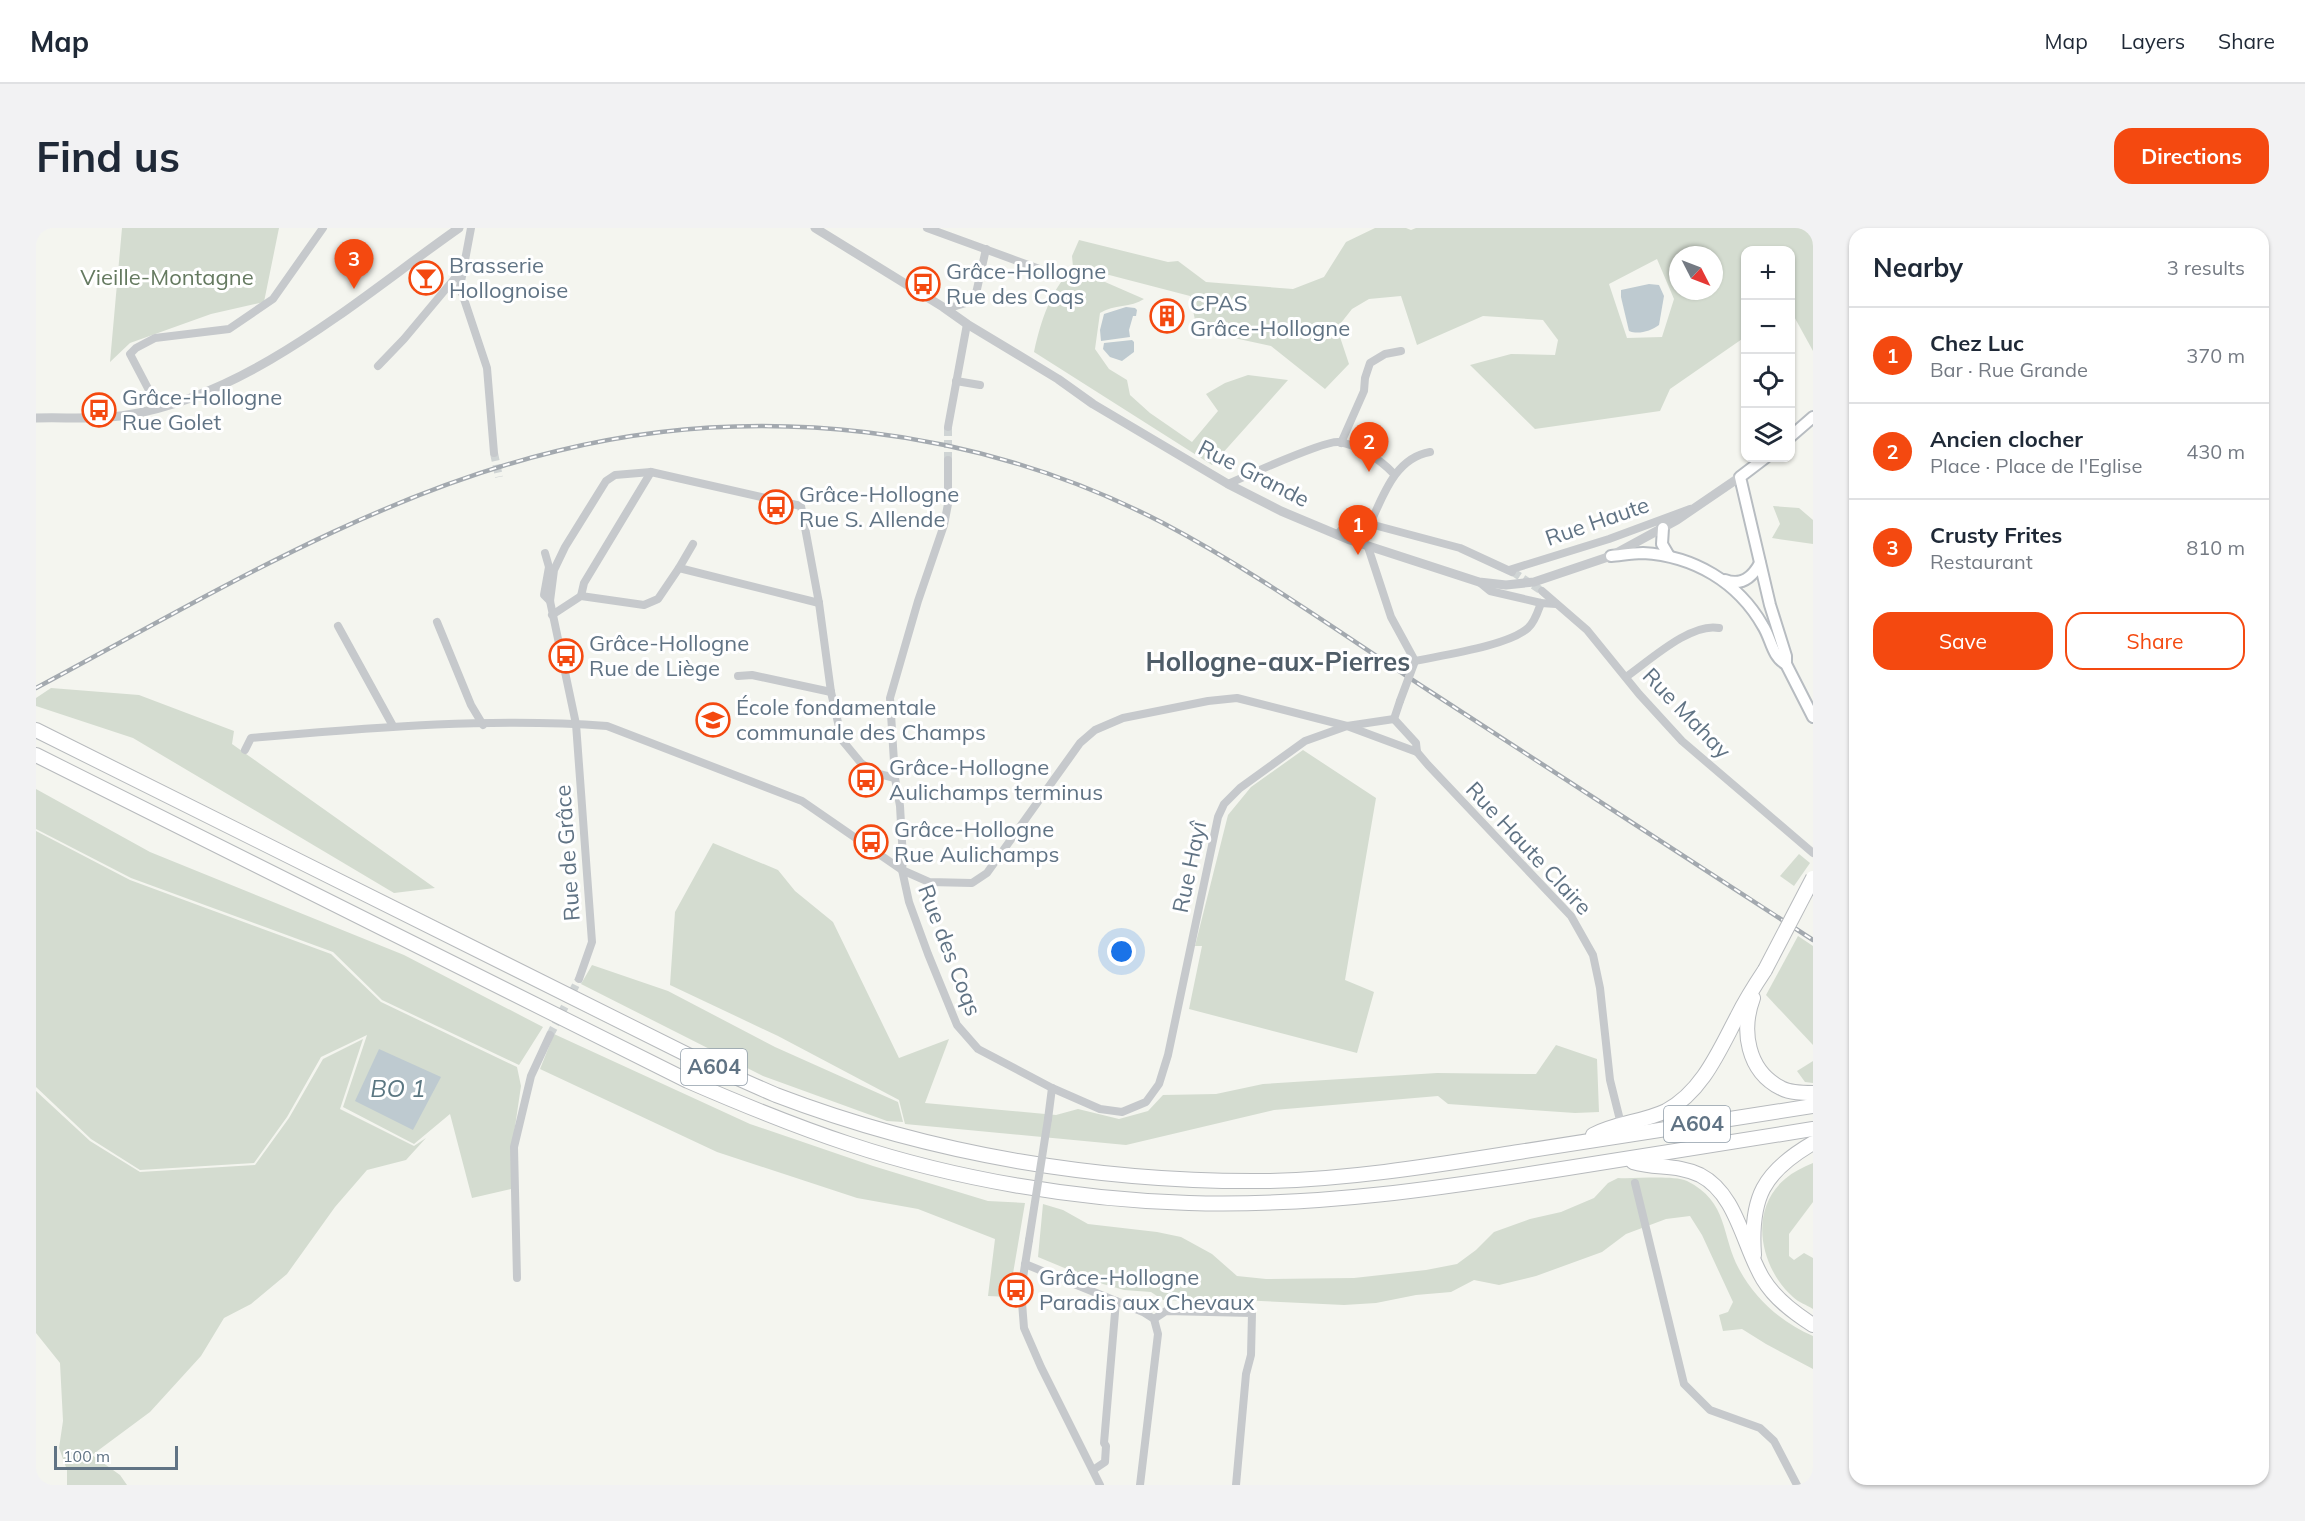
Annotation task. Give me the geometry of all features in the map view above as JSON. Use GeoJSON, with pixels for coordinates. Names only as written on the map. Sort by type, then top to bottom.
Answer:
{"type":"FeatureCollection","features":[{"type":"Feature","properties":{"kind":"highway","name":"A604"},"geometry":{"type":"LineString","coordinates":[[36,730],[698,1060],[776,1095],[858,1123],[940,1146],[1105,1174],[1190,1180],[1272,1181],[1358,1175],[1813,1106]]}},
{"type":"Feature","properties":{"kind":"highway","name":"A604"},"geometry":{"type":"LineString","coordinates":[[36,755],[688,1081],[767,1115],[850,1145],[935,1168],[1102,1197],[1188,1203],[1272,1203],[1359,1198],[1430,1189],[1813,1130]]}},
{"type":"Feature","properties":{"kind":"highway"},"geometry":{"type":"LineString","coordinates":[[1580,1143],[1602,1130],[1656,1115],[1682,1099],[1710,1067],[1764,972],[1813,878]]}},
{"type":"Feature","properties":{"kind":"highway"},"geometry":{"type":"LineString","coordinates":[[1764,972],[1749,1010],[1747,1042],[1752,1056],[1758,1068],[1781,1088],[1813,1094]]}},
{"type":"Feature","properties":{"kind":"highway"},"geometry":{"type":"LineString","coordinates":[[1754,1260],[1752,1230],[1755,1205],[1761,1192],[1771,1176],[1782,1165],[1794,1154],[1813,1143]]}},
{"type":"Feature","properties":{"kind":"highway"},"geometry":{"type":"LineString","coordinates":[[1622,1159],[1640,1164],[1682,1167],[1702,1176],[1725,1198],[1762,1278],[1776,1297],[1813,1325]]}},
{"type":"Feature","properties":{"kind":"main road"},"geometry":{"type":"LineString","coordinates":[[1795,433],[1813,417]]}},
{"type":"Feature","properties":{"kind":"main road"},"geometry":{"type":"LineString","coordinates":[[1760,462],[1740,477],[1773,618],[1786,656],[1786,664],[1813,717]]}},
{"type":"Feature","properties":{"kind":"main road"},"geometry":{"type":"LineString","coordinates":[[1663,528],[1662,544],[1669,556]]}},
{"type":"Feature","properties":{"kind":"main road"},"geometry":{"type":"LineString","coordinates":[[1611,556],[1643,553],[1669,556],[1704,568],[1724,580],[1752,606],[1767,632],[1778,659],[1786,664]]}},
{"type":"Feature","properties":{"kind":"main road"},"geometry":{"type":"LineString","coordinates":[[1724,580],[1735,583],[1747,579],[1760,563]]}},
{"type":"Feature","properties":{"kind":"street"},"geometry":{"type":"LineString","coordinates":[[155,407],[152,396],[130,354],[136,348],[155,339],[229,329],[273,299],[323,228]]}},
{"type":"Feature","properties":{"kind":"street"},"geometry":{"type":"LineString","coordinates":[[36,418],[126,415],[170,405],[203,392],[272,359],[318,330],[459,228]]}},
{"type":"Feature","properties":{"kind":"street"},"geometry":{"type":"LineString","coordinates":[[471,228],[460,287],[487,368],[494,453]]}},
{"type":"Feature","properties":{"kind":"street","name":"Rue Grande"},"geometry":{"type":"LineString","coordinates":[[815,228],[1228,484],[1281,511],[1337,535],[1479,582],[1506,585],[1534,582],[1611,556],[1663,528],[1740,477]]}},
{"type":"Feature","properties":{"kind":"street"},"geometry":{"type":"LineString","coordinates":[[927,228],[950,232],[986,249],[1056,274]]}},
{"type":"Feature","properties":{"kind":"street"},"geometry":{"type":"LineString","coordinates":[[949,310],[953,306],[971,302],[975,298],[986,249]]}},
{"type":"Feature","properties":{"kind":"street"},"geometry":{"type":"LineString","coordinates":[[378,366],[404,339],[463,268]]}},
{"type":"Feature","properties":{"kind":"street"},"geometry":{"type":"LineString","coordinates":[[948,427],[967,324]]}},
{"type":"Feature","properties":{"kind":"street"},"geometry":{"type":"LineString","coordinates":[[1341,443],[1364,391],[1370,363],[1385,354],[1401,351]]}},
{"type":"Feature","properties":{"kind":"street"},"geometry":{"type":"LineString","coordinates":[[956,381],[980,385]]}},
{"type":"Feature","properties":{"kind":"street"},"geometry":{"type":"LineString","coordinates":[[1228,484],[1335,441],[1357,448],[1385,465],[1394,474]]}},
{"type":"Feature","properties":{"kind":"street"},"geometry":{"type":"LineString","coordinates":[[1337,535],[1342,529],[1370,524],[1394,474],[1420,454],[1430,452]]}},
{"type":"Feature","properties":{"kind":"street","name":"Rue des Coqs"},"geometry":{"type":"LineString","coordinates":[[948,460],[948,504],[944,525],[918,601],[890,698],[895,778],[900,806],[902,870],[909,902],[957,1025],[978,1049],[1052,1088]]}},
{"type":"Feature","properties":{"kind":"street"},"geometry":{"type":"LineString","coordinates":[[550,601],[554,570],[561,554],[606,482],[615,475],[651,472],[801,506],[819,603],[831,692],[842,740],[861,763],[874,772],[895,778]]}},
{"type":"Feature","properties":{"kind":"street"},"geometry":{"type":"LineString","coordinates":[[581,596],[584,583],[651,472]]}},
{"type":"Feature","properties":{"kind":"street","name":"Rue Haute"},"geometry":{"type":"LineString","coordinates":[[1370,524],[1460,548],[1511,571],[1610,539],[1696,507]]}},
{"type":"Feature","properties":{"kind":"street"},"geometry":{"type":"LineString","coordinates":[[552,615],[581,596],[644,605],[658,599],[693,544]]}},
{"type":"Feature","properties":{"kind":"street"},"geometry":{"type":"LineString","coordinates":[[1368,547],[1391,617],[1415,661],[1394,719]]}},
{"type":"Feature","properties":{"kind":"street"},"geometry":{"type":"LineString","coordinates":[[545,553],[549,567],[544,594],[550,601]]}},
{"type":"Feature","properties":{"kind":"street"},"geometry":{"type":"LineString","coordinates":[[679,568],[819,603]]}},
{"type":"Feature","properties":{"kind":"street"},"geometry":{"type":"LineString","coordinates":[[1479,582],[1490,591],[1541,603],[1556,604]]}},
{"type":"Feature","properties":{"kind":"street","name":"Rue Mahay"},"geometry":{"type":"LineString","coordinates":[[1542,591],[1587,630],[1682,741],[1813,853]]}},
{"type":"Feature","properties":{"kind":"street","name":"Rue de Grâce"},"geometry":{"type":"LineString","coordinates":[[550,601],[576,724],[592,942],[579,979]]}},
{"type":"Feature","properties":{"kind":"street"},"geometry":{"type":"LineString","coordinates":[[1415,661],[1501,642],[1528,628],[1541,603]]}},
{"type":"Feature","properties":{"kind":"street"},"geometry":{"type":"LineString","coordinates":[[437,622],[471,705],[483,724]]}},
{"type":"Feature","properties":{"kind":"street"},"geometry":{"type":"LineString","coordinates":[[338,626],[393,726]]}},
{"type":"Feature","properties":{"kind":"street"},"geometry":{"type":"LineString","coordinates":[[1626,677],[1693,631],[1707,627],[1719,628]]}},
{"type":"Feature","properties":{"kind":"street"},"geometry":{"type":"LineString","coordinates":[[738,676],[752,675],[831,692]]}},
{"type":"Feature","properties":{"kind":"street"},"geometry":{"type":"LineString","coordinates":[[245,750],[251,738],[393,726],[483,724],[608,726],[802,801],[902,870],[929,882],[951,884],[972,883],[987,873],[1080,743],[1095,730],[1122,718],[1208,700],[1237,698],[1347,726],[1418,752]]}},
{"type":"Feature","properties":{"kind":"street","name":"Rue Hayî"},"geometry":{"type":"LineString","coordinates":[[1052,1088],[1100,1109],[1122,1112],[1146,1102],[1159,1084],[1168,1055],[1218,817],[1224,804],[1240,788],[1305,741],[1347,726],[1394,719]]}},
{"type":"Feature","properties":{"kind":"street","name":"Rue Haute Claire"},"geometry":{"type":"LineString","coordinates":[[1394,719],[1416,743],[1418,752],[1428,765],[1571,916],[1582,933],[1593,955],[1600,988],[1610,1080],[1620,1119]]}},
{"type":"Feature","properties":{"kind":"street"},"geometry":{"type":"LineString","coordinates":[[518,1278],[514,1147],[531,1076],[550,1035]]}},
{"type":"Feature","properties":{"kind":"street"},"geometry":{"type":"LineString","coordinates":[[1052,1088],[1021,1290],[1023,1328],[1100,1485]]}},
{"type":"Feature","properties":{"kind":"street"},"geometry":{"type":"LineString","coordinates":[[1635,1183],[1684,1384],[1710,1410],[1760,1428],[1774,1441],[1797,1485]]}},
{"type":"Feature","properties":{"kind":"street"},"geometry":{"type":"LineString","coordinates":[[1025,1264],[1154,1319],[1158,1334],[1140,1485]]}},
{"type":"Feature","properties":{"kind":"street"},"geometry":{"type":"LineString","coordinates":[[1092,1470],[1105,1462],[1106,1446],[1104,1443],[1116,1301]]}},
{"type":"Feature","properties":{"kind":"street"},"geometry":{"type":"LineString","coordinates":[[1154,1319],[1166,1311],[1252,1313],[1251,1355],[1246,1374],[1236,1485]]}},
{"type":"Feature","properties":{"kind":"green space","name":"Vieille-Montagne"},"geometry":{"type":"Polygon","coordinates":[[[122,228],[279,228],[264,302],[211,314],[130,343],[110,362],[122,228]]]}},
{"type":"Feature","properties":{"kind":"green space"},"geometry":{"type":"Polygon","coordinates":[[[1375,228],[1411,230],[1416,228],[1813,228],[1813,351],[1795,318],[1795,246],[1741,246],[1741,340],[1670,389],[1660,411],[1535,429],[1470,365],[1511,354],[1555,355],[1558,340],[1543,320],[1483,316],[1417,345],[1401,296],[1369,299],[1352,309],[1337,328],[1349,364],[1325,389],[1271,346],[1225,336],[1195,320],[1190,296],[1090,270],[1089,275],[1144,299],[1100,313],[1095,349],[1109,369],[1127,380],[1130,395],[1150,413],[1192,442],[1218,411],[1206,394],[1225,383],[1248,375],[1288,380],[1212,465],[1034,352],[1052,296],[1073,267],[1072,256],[1079,240],[1168,262],[1178,261],[1206,282],[1293,289],[1324,277],[1346,242],[1375,228]],[[1669,246],[1669,287],[1657,259],[1609,284],[1627,338],[1662,337],[1674,300],[1723,300],[1723,246],[1669,246]]]}},
{"type":"Feature","properties":{"kind":"green space"},"geometry":{"type":"Polygon","coordinates":[[[1773,506],[1799,508],[1813,520],[1813,544],[1772,538],[1780,524],[1773,506]]]}},
{"type":"Feature","properties":{"kind":"green space"},"geometry":{"type":"Polygon","coordinates":[[[51,688],[139,695],[234,731],[232,744],[435,888],[394,893],[133,738],[36,706],[36,698],[51,688]]]}},
{"type":"Feature","properties":{"kind":"green space"},"geometry":{"type":"Polygon","coordinates":[[[1303,750],[1376,798],[1345,980],[1374,992],[1357,1053],[1189,1009],[1202,946],[1195,946],[1228,815],[1251,787],[1303,750]]]}},
{"type":"Feature","properties":{"kind":"green space"},"geometry":{"type":"Polygon","coordinates":[[[36,789],[150,852],[404,955],[543,1027],[519,1065],[382,1000],[333,952],[131,878],[36,829],[36,789]]]}},
{"type":"Feature","properties":{"kind":"green space"},"geometry":{"type":"Polygon","coordinates":[[[36,831],[130,880],[331,954],[381,1002],[517,1067],[521,1086],[512,1147],[511,1189],[472,1198],[450,1114],[414,1144],[343,1107],[367,1035],[321,1057],[287,1117],[254,1163],[140,1170],[91,1139],[36,1087],[36,831]]]}},
{"type":"Feature","properties":{"kind":"green space"},"geometry":{"type":"Polygon","coordinates":[[[713,843],[778,870],[795,891],[833,922],[899,1058],[949,1039],[925,1103],[1056,1115],[1078,1109],[1119,1119],[1148,1111],[1163,1095],[1216,1094],[1263,1084],[1437,1073],[1536,1074],[1556,1045],[1597,1059],[1599,1112],[1575,1113],[1448,1104],[1438,1096],[1274,1110],[1126,1145],[905,1124],[899,1100],[778,1036],[670,985],[675,912],[713,843]]]}},
{"type":"Feature","properties":{"kind":"green space"},"geometry":{"type":"Polygon","coordinates":[[[1799,854],[1810,863],[1794,886],[1780,876],[1799,854]]]}},
{"type":"Feature","properties":{"kind":"green space"},"geometry":{"type":"Polygon","coordinates":[[[1798,936],[1813,946],[1813,1045],[1766,995],[1798,936]]]}},
{"type":"Feature","properties":{"kind":"green space"},"geometry":{"type":"Polygon","coordinates":[[[592,965],[668,991],[775,1047],[898,1102],[903,1122],[887,1121],[763,1076],[581,984],[592,965]]]}},
{"type":"Feature","properties":{"kind":"green space"},"geometry":{"type":"Polygon","coordinates":[[[554,1034],[750,1124],[873,1166],[988,1201],[1025,1203],[1009,1297],[988,1296],[995,1239],[918,1209],[857,1198],[717,1152],[540,1069],[554,1034]]]}},
{"type":"Feature","properties":{"kind":"green space"},"geometry":{"type":"Polygon","coordinates":[[[363,1039],[340,1109],[414,1146],[426,1138],[406,1160],[367,1170],[335,1207],[287,1274],[251,1304],[224,1318],[201,1356],[150,1412],[92,1455],[120,1475],[127,1485],[67,1485],[67,1470],[59,1448],[63,1421],[60,1363],[36,1333],[36,1091],[90,1141],[140,1172],[255,1165],[289,1118],[323,1059],[363,1039]]]}},
{"type":"Feature","properties":{"kind":"green space"},"geometry":{"type":"Polygon","coordinates":[[[1813,1061],[1813,1083],[1805,1082],[1797,1071],[1813,1061]]]}},
{"type":"Feature","properties":{"kind":"green space"},"geometry":{"type":"Polygon","coordinates":[[[1813,1163],[1813,1202],[1789,1234],[1789,1256],[1794,1260],[1804,1253],[1813,1258],[1813,1309],[1793,1297],[1773,1271],[1766,1255],[1763,1222],[1766,1206],[1773,1192],[1788,1176],[1813,1163]]]}},
{"type":"Feature","properties":{"kind":"green space"},"geometry":{"type":"Polygon","coordinates":[[[1618,1178],[1680,1179],[1701,1189],[1717,1209],[1733,1257],[1753,1290],[1780,1317],[1813,1336],[1813,1369],[1742,1329],[1723,1331],[1719,1315],[1728,1312],[1733,1302],[1702,1235],[1690,1216],[1666,1219],[1626,1234],[1602,1252],[1536,1276],[1499,1285],[1474,1280],[1451,1292],[1416,1295],[1376,1303],[1344,1305],[1239,1300],[1213,1302],[1163,1300],[1151,1292],[1124,1290],[1103,1284],[1038,1257],[1043,1204],[1063,1210],[1088,1224],[1181,1237],[1212,1254],[1237,1276],[1266,1279],[1354,1278],[1426,1270],[1457,1264],[1476,1250],[1494,1232],[1530,1219],[1561,1212],[1594,1198],[1608,1183],[1618,1178]]]}},
{"type":"Feature","properties":{"kind":"water"},"geometry":{"type":"Polygon","coordinates":[[[1649,284],[1659,285],[1664,296],[1659,325],[1644,332],[1629,331],[1621,290],[1649,284]]]}},
{"type":"Feature","properties":{"kind":"water"},"geometry":{"type":"Polygon","coordinates":[[[1126,307],[1137,310],[1129,330],[1130,337],[1101,341],[1100,330],[1104,314],[1126,307]]]}},
{"type":"Feature","properties":{"kind":"water"},"geometry":{"type":"Polygon","coordinates":[[[1132,340],[1134,352],[1122,361],[1110,357],[1103,349],[1104,343],[1132,340]]]}},
{"type":"Feature","properties":{"kind":"water","name":"BO 1"},"geometry":{"type":"Polygon","coordinates":[[[379,1049],[441,1077],[413,1130],[355,1101],[379,1049]]]}},
{"type":"Feature","properties":{"kind":"tunnel"},"geometry":{"type":"LineString","coordinates":[[948,427],[948,460]]}},
{"type":"Feature","properties":{"kind":"tunnel"},"geometry":{"type":"LineString","coordinates":[[494,453],[499,477]]}},
{"type":"Feature","properties":{"kind":"tunnel"},"geometry":{"type":"LineString","coordinates":[[1513,572],[1542,591]]}},
{"type":"Feature","properties":{"kind":"tunnel"},"geometry":{"type":"LineString","coordinates":[[550,1035],[579,979]]}},
{"type":"Feature","properties":{"kind":"railway"},"geometry":{"type":"LineString","coordinates":[[36,688],[289,553],[421,494],[488,470],[557,451],[633,436],[711,428],[789,426],[866,432],[943,445],[1019,464],[1092,490],[1163,523],[1265,583],[1813,940]]}},
{"type":"Feature","properties":{"kind":"place","name":"Brasserie Hollognoise"},"geometry":{"type":"Point","coordinates":[426,278]}},
{"type":"Feature","properties":{"kind":"place","name":"Grâce-Hollogne Rue des Coqs"},"geometry":{"type":"Point","coordinates":[923,284]}},
{"type":"Feature","properties":{"kind":"place","name":"Crusty Frites"},"geometry":{"type":"Point","coordinates":[354,289]}},
{"type":"Feature","properties":{"kind":"place","name":"CPAS Grâce-Hollogne"},"geometry":{"type":"Point","coordinates":[1167,316]}},
{"type":"Feature","properties":{"kind":"place","name":"Grâce-Hollogne Rue Golet"},"geometry":{"type":"Point","coordinates":[99,410]}},
{"type":"Feature","properties":{"kind":"place","name":"Ancien clocher"},"geometry":{"type":"Point","coordinates":[1369,472]}},
{"type":"Feature","properties":{"kind":"place","name":"Grâce-Hollogne Rue S. Allende"},"geometry":{"type":"Point","coordinates":[776,507]}},
{"type":"Feature","properties":{"kind":"place","name":"Chez Luc"},"geometry":{"type":"Point","coordinates":[1358,555]}},
{"type":"Feature","properties":{"kind":"place","name":"Grâce-Hollogne Rue de Liège"},"geometry":{"type":"Point","coordinates":[566,656]}},
{"type":"Feature","properties":{"kind":"place","name":"École fondamentale communale des Champs"},"geometry":{"type":"Point","coordinates":[713,720]}},
{"type":"Feature","properties":{"kind":"place","name":"Grâce-Hollogne Aulichamps terminus"},"geometry":{"type":"Point","coordinates":[866,780]}},
{"type":"Feature","properties":{"kind":"place","name":"Grâce-Hollogne Rue Aulichamps"},"geometry":{"type":"Point","coordinates":[871,842]}},
{"type":"Feature","properties":{"kind":"place","name":"Grâce-Hollogne Paradis aux Chevaux"},"geometry":{"type":"Point","coordinates":[1016,1290]}},
{"type":"Feature","properties":{"kind":"district","name":"Hollogne-aux-Pierres"},"geometry":{"type":"Point","coordinates":[1278,662]}}]}
